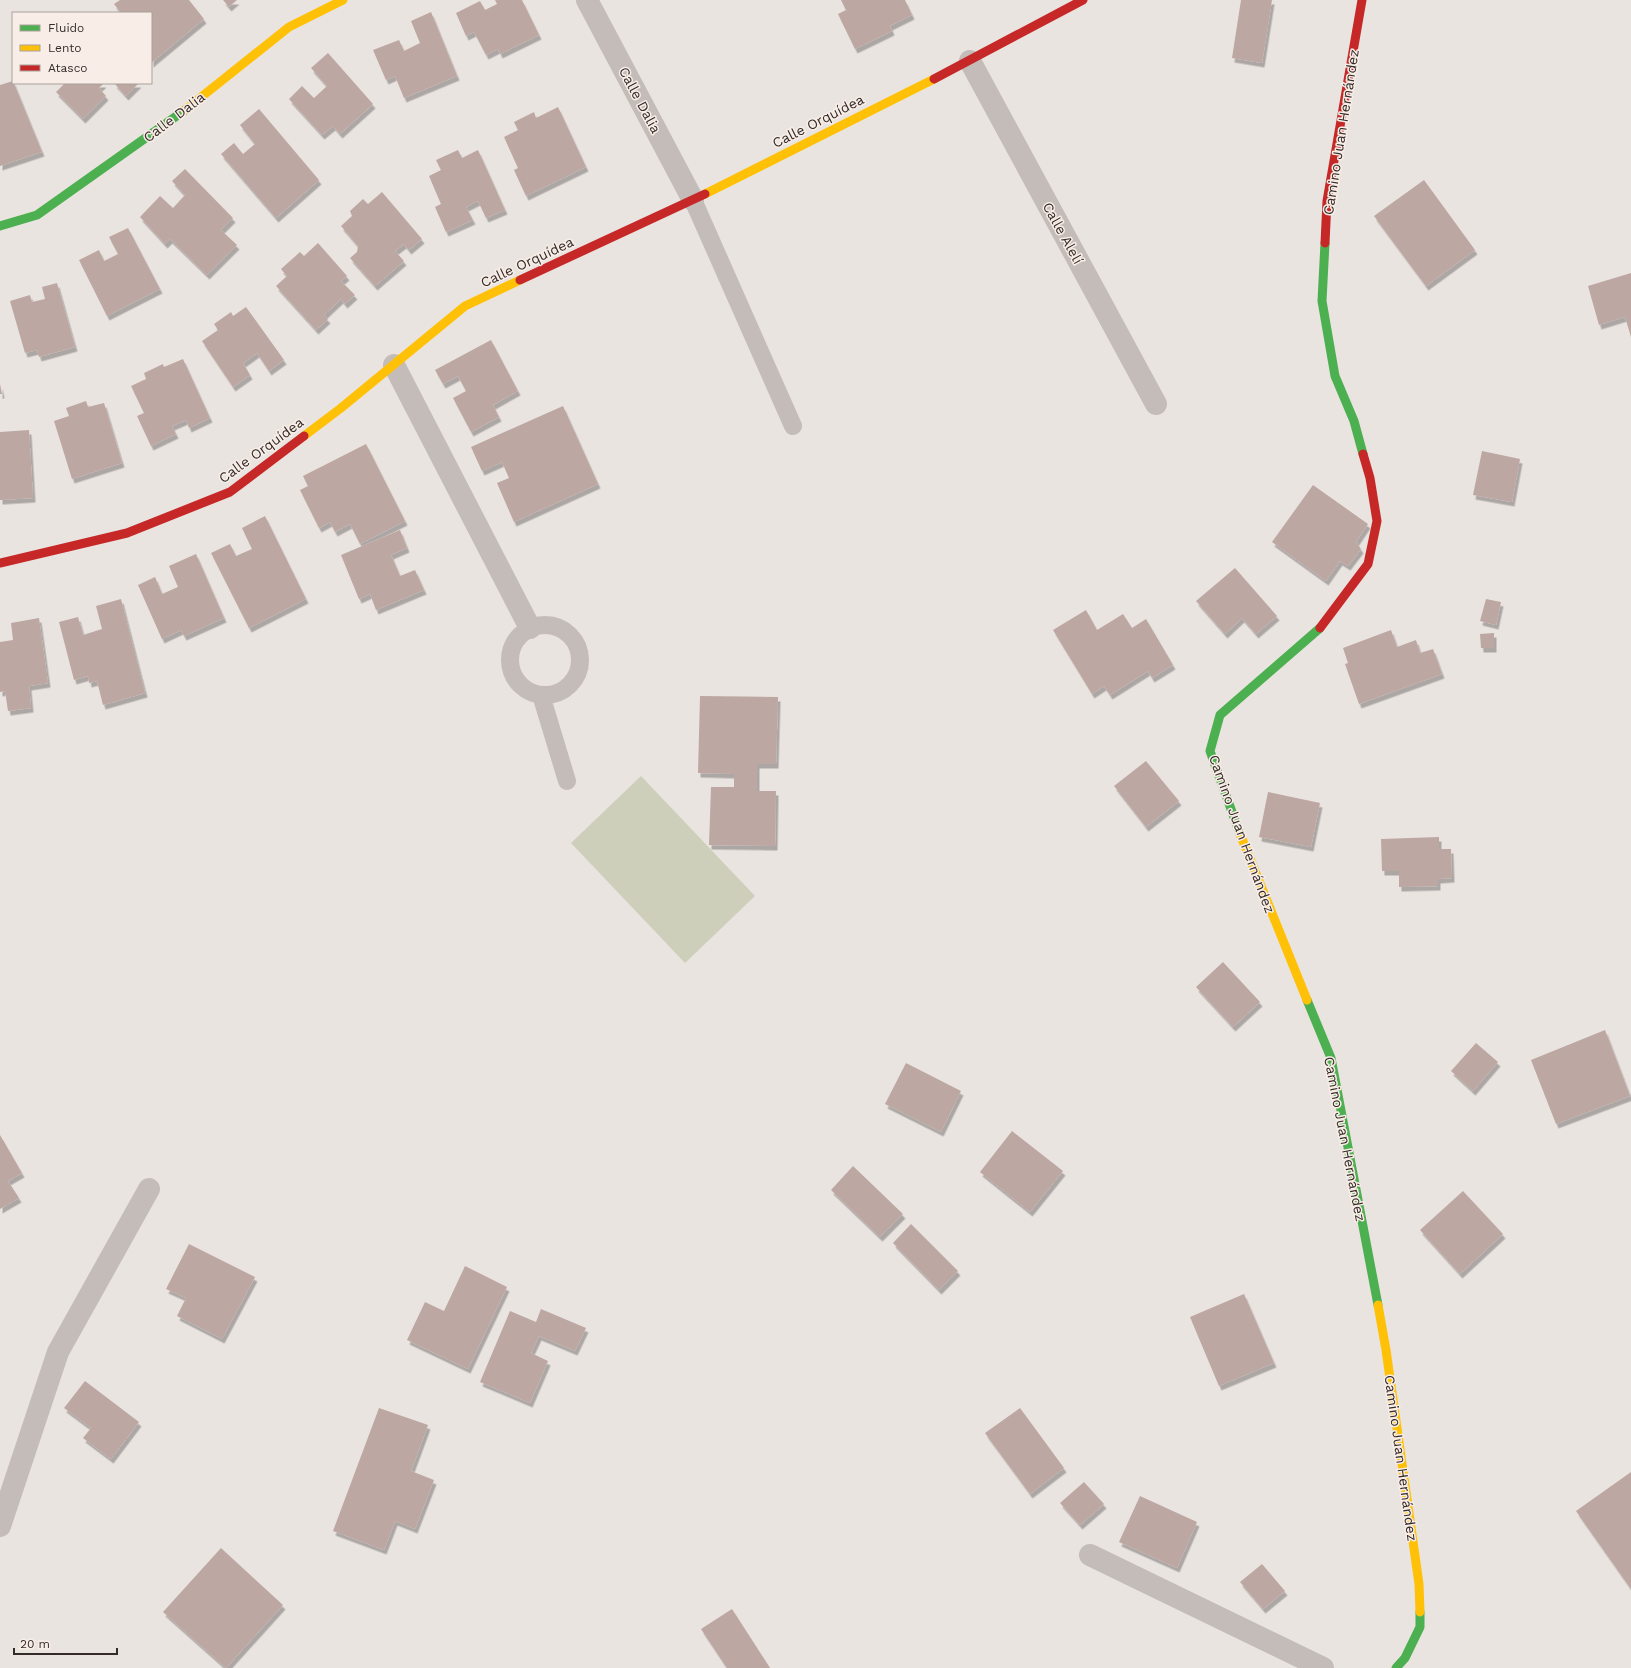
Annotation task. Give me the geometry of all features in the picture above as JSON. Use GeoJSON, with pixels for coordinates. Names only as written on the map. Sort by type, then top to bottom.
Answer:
{"type":"FeatureCollection","features":[{"type":"Feature","properties":{"kind":"street","name":"Calle Dalia"},"geometry":{"type":"LineString","coordinates":[[0,226],[37,215],[176,117],[289,27],[343,0]]}},
{"type":"Feature","properties":{"kind":"street","name":"Calle Dalia"},"geometry":{"type":"LineString","coordinates":[[587,0],[693,200]]}},
{"type":"Feature","properties":{"kind":"street","name":"Calle Orquídea"},"geometry":{"type":"LineString","coordinates":[[0,563],[127,533],[230,492],[341,408],[394,366],[465,306],[693,200],[970,61],[1083,0]]}},
{"type":"Feature","properties":{"kind":"street","name":"Camino Juan Hernández"},"geometry":{"type":"LineString","coordinates":[[1362,0],[1327,201],[1322,301],[1335,376],[1354,421],[1370,478],[1377,521],[1368,564],[1323,626],[1220,715],[1210,751],[1250,859],[1331,1058],[1386,1350],[1419,1584],[1420,1627],[1405,1658],[1396,1668]]}},
{"type":"Feature","properties":{"kind":"street","name":"Calle Alelí"},"geometry":{"type":"LineString","coordinates":[[970,61],[1156,404]]}},
{"type":"Feature","properties":{"kind":"street"},"geometry":{"type":"LineString","coordinates":[[394,366],[530,628]]}},
{"type":"Feature","properties":{"kind":"street"},"geometry":{"type":"LineString","coordinates":[[0,1526],[58,1352],[149,1189]]}},
{"type":"Feature","properties":{"kind":"street"},"geometry":{"type":"LineString","coordinates":[[1090,1555],[1323,1668]]}},
{"type":"Feature","properties":{"kind":"lane"},"geometry":{"type":"LineString","coordinates":[[693,200],[793,426]]}},
{"type":"Feature","properties":{"kind":"lane"},"geometry":{"type":"LineString","coordinates":[[549,624],[562,628],[573,637],[580,650],[580,663],[576,676],[568,688],[555,694],[541,695],[528,691],[518,682],[511,670],[510,656],[514,643],[523,632],[535,625],[549,624]]}},
{"type":"Feature","properties":{"kind":"lane"},"geometry":{"type":"LineString","coordinates":[[541,695],[567,781]]}},
{"type":"Feature","properties":{"kind":"green space"},"geometry":{"type":"Polygon","coordinates":[[[641,776],[755,896],[685,963],[571,843],[641,776]]]}},
{"type":"Feature","properties":{"kind":"building"},"geometry":{"type":"Polygon","coordinates":[[[120,0],[189,0],[204,19],[152,62],[152,12],[120,12],[114,4],[120,0]]]}},
{"type":"Feature","properties":{"kind":"building"},"geometry":{"type":"Polygon","coordinates":[[[223,0],[237,0],[229,7],[223,0]]]}},
{"type":"Feature","properties":{"kind":"building"},"geometry":{"type":"Polygon","coordinates":[[[495,0],[522,0],[539,35],[500,54],[498,49],[486,55],[474,32],[466,36],[456,13],[480,1],[485,10],[497,4],[495,0]]]}},
{"type":"Feature","properties":{"kind":"building"},"geometry":{"type":"Polygon","coordinates":[[[841,0],[905,0],[912,15],[890,26],[892,31],[855,49],[838,14],[846,10],[841,0]]]}},
{"type":"Feature","properties":{"kind":"building"},"geometry":{"type":"Polygon","coordinates":[[[1241,0],[1272,0],[1262,63],[1232,58],[1241,0]]]}},
{"type":"Feature","properties":{"kind":"building"},"geometry":{"type":"Polygon","coordinates":[[[431,12],[457,76],[404,98],[395,76],[386,80],[373,50],[399,40],[404,51],[420,43],[411,21],[431,12]]]}},
{"type":"Feature","properties":{"kind":"building"},"geometry":{"type":"Polygon","coordinates":[[[328,53],[373,104],[340,134],[333,126],[322,135],[289,99],[302,86],[314,98],[327,86],[311,68],[328,53]]]}},
{"type":"Feature","properties":{"kind":"building"},"geometry":{"type":"Polygon","coordinates":[[[12,81],[12,84],[14,84],[42,152],[0,166],[0,85],[12,81]]]}},
{"type":"Feature","properties":{"kind":"building"},"geometry":{"type":"Polygon","coordinates":[[[64,84],[103,84],[99,88],[106,96],[83,119],[56,92],[64,84]]]}},
{"type":"Feature","properties":{"kind":"building"},"geometry":{"type":"Polygon","coordinates":[[[115,84],[138,84],[126,96],[115,84]]]}},
{"type":"Feature","properties":{"kind":"building"},"geometry":{"type":"Polygon","coordinates":[[[558,107],[586,167],[526,196],[514,170],[518,168],[504,137],[518,130],[514,122],[534,112],[536,118],[558,107]]]}},
{"type":"Feature","properties":{"kind":"building"},"geometry":{"type":"Polygon","coordinates":[[[259,109],[319,180],[276,218],[221,154],[234,143],[243,154],[255,144],[240,125],[259,109]]]}},
{"type":"Feature","properties":{"kind":"building"},"geometry":{"type":"Polygon","coordinates":[[[458,150],[462,158],[478,150],[505,210],[486,218],[478,201],[466,207],[473,220],[446,232],[435,207],[441,204],[429,176],[441,170],[436,160],[458,150]]]}},
{"type":"Feature","properties":{"kind":"building"},"geometry":{"type":"Polygon","coordinates":[[[185,169],[233,218],[221,230],[237,245],[207,275],[170,239],[165,244],[140,217],[160,196],[173,208],[185,195],[172,181],[185,169]]]}},
{"type":"Feature","properties":{"kind":"building"},"geometry":{"type":"Polygon","coordinates":[[[1424,180],[1475,250],[1426,286],[1374,216],[1424,180]]]}},
{"type":"Feature","properties":{"kind":"building"},"geometry":{"type":"Polygon","coordinates":[[[382,192],[422,239],[409,250],[404,244],[395,251],[404,261],[375,286],[350,258],[357,252],[358,246],[341,226],[352,216],[350,211],[363,199],[368,204],[382,192]]]}},
{"type":"Feature","properties":{"kind":"building"},"geometry":{"type":"Polygon","coordinates":[[[128,228],[160,289],[107,316],[79,260],[99,250],[104,261],[118,254],[109,237],[128,228]]]}},
{"type":"Feature","properties":{"kind":"building"},"geometry":{"type":"Polygon","coordinates":[[[318,243],[347,276],[341,281],[355,295],[345,304],[341,299],[324,315],[328,319],[316,330],[276,286],[287,276],[281,269],[300,252],[304,256],[318,243]]]}},
{"type":"Feature","properties":{"kind":"building"},"geometry":{"type":"Polygon","coordinates":[[[1631,273],[1631,337],[1625,317],[1599,325],[1588,286],[1631,273]]]}},
{"type":"Feature","properties":{"kind":"building"},"geometry":{"type":"Polygon","coordinates":[[[57,283],[75,347],[39,357],[37,350],[25,353],[10,301],[30,295],[32,302],[45,299],[42,287],[57,283]]]}},
{"type":"Feature","properties":{"kind":"building"},"geometry":{"type":"Polygon","coordinates":[[[246,307],[284,360],[269,371],[257,353],[243,363],[250,375],[233,387],[202,341],[218,330],[214,324],[231,312],[233,316],[246,307]]]}},
{"type":"Feature","properties":{"kind":"building"},"geometry":{"type":"Polygon","coordinates":[[[491,340],[518,391],[493,405],[499,417],[471,432],[453,398],[466,391],[458,376],[443,384],[435,370],[491,340]]]}},
{"type":"Feature","properties":{"kind":"building"},"geometry":{"type":"Polygon","coordinates":[[[183,359],[210,418],[189,428],[186,420],[172,426],[176,434],[151,446],[137,416],[144,413],[131,386],[146,379],[144,373],[163,364],[164,367],[183,359]]]}},
{"type":"Feature","properties":{"kind":"building"},"geometry":{"type":"Polygon","coordinates":[[[86,401],[88,407],[104,403],[122,463],[72,479],[54,421],[69,416],[66,408],[86,401]]]}},
{"type":"Feature","properties":{"kind":"building"},"geometry":{"type":"Polygon","coordinates":[[[563,406],[598,484],[514,522],[497,483],[509,478],[502,462],[482,471],[471,447],[563,406]]]}},
{"type":"Feature","properties":{"kind":"building"},"geometry":{"type":"Polygon","coordinates":[[[29,430],[33,498],[0,500],[0,432],[29,430]]]}},
{"type":"Feature","properties":{"kind":"building"},"geometry":{"type":"Polygon","coordinates":[[[366,444],[405,521],[360,544],[350,524],[335,532],[330,522],[319,528],[300,490],[308,486],[303,476],[366,444]]]}},
{"type":"Feature","properties":{"kind":"building"},"geometry":{"type":"Polygon","coordinates":[[[1482,451],[1520,459],[1512,502],[1473,495],[1482,451]]]}},
{"type":"Feature","properties":{"kind":"building"},"geometry":{"type":"Polygon","coordinates":[[[1313,485],[1368,524],[1356,542],[1361,549],[1348,566],[1340,561],[1326,581],[1272,542],[1313,485]]]}},
{"type":"Feature","properties":{"kind":"building"},"geometry":{"type":"Polygon","coordinates":[[[265,516],[306,599],[249,628],[211,553],[230,544],[236,556],[252,549],[242,528],[265,516]]]}},
{"type":"Feature","properties":{"kind":"building"},"geometry":{"type":"Polygon","coordinates":[[[400,530],[407,548],[391,555],[400,576],[415,570],[424,590],[376,610],[370,594],[359,599],[341,555],[400,530]]]}},
{"type":"Feature","properties":{"kind":"building"},"geometry":{"type":"Polygon","coordinates":[[[196,554],[224,618],[184,636],[181,630],[162,639],[138,585],[155,577],[162,594],[178,587],[169,566],[196,554]]]}},
{"type":"Feature","properties":{"kind":"building"},"geometry":{"type":"Polygon","coordinates":[[[1235,568],[1277,616],[1256,634],[1242,618],[1225,634],[1196,601],[1235,568]]]}},
{"type":"Feature","properties":{"kind":"building"},"geometry":{"type":"Polygon","coordinates":[[[121,599],[145,693],[103,705],[97,681],[89,683],[88,676],[74,680],[59,622],[78,617],[83,635],[102,629],[96,606],[121,599]]]}},
{"type":"Feature","properties":{"kind":"building"},"geometry":{"type":"Polygon","coordinates":[[[1486,599],[1501,602],[1496,625],[1480,621],[1486,599]]]}},
{"type":"Feature","properties":{"kind":"building"},"geometry":{"type":"Polygon","coordinates":[[[1086,610],[1097,630],[1123,614],[1132,628],[1146,619],[1173,665],[1152,678],[1148,671],[1110,695],[1104,686],[1092,694],[1053,630],[1086,610]]]}},
{"type":"Feature","properties":{"kind":"building"},"geometry":{"type":"Polygon","coordinates":[[[39,618],[48,683],[29,686],[31,708],[8,711],[5,691],[0,692],[0,642],[13,640],[11,623],[39,618]]]}},
{"type":"Feature","properties":{"kind":"building"},"geometry":{"type":"Polygon","coordinates":[[[1391,630],[1397,647],[1416,640],[1420,653],[1433,649],[1442,674],[1359,704],[1345,664],[1348,663],[1343,648],[1391,630]]]}},
{"type":"Feature","properties":{"kind":"building"},"geometry":{"type":"Polygon","coordinates":[[[1494,633],[1494,648],[1481,648],[1480,634],[1494,633]]]}},
{"type":"Feature","properties":{"kind":"building"},"geometry":{"type":"Polygon","coordinates":[[[700,696],[778,697],[776,764],[757,764],[757,791],[776,791],[775,846],[709,845],[711,787],[734,787],[734,774],[698,773],[700,696]]]}},
{"type":"Feature","properties":{"kind":"building"},"geometry":{"type":"Polygon","coordinates":[[[1146,761],[1179,801],[1146,827],[1114,786],[1146,761]]]}},
{"type":"Feature","properties":{"kind":"building"},"geometry":{"type":"Polygon","coordinates":[[[1268,792],[1320,803],[1311,847],[1259,837],[1268,792]]]}},
{"type":"Feature","properties":{"kind":"building"},"geometry":{"type":"Polygon","coordinates":[[[1439,837],[1439,849],[1451,849],[1452,878],[1438,879],[1438,886],[1399,887],[1399,871],[1382,871],[1381,839],[1439,837]]]}},
{"type":"Feature","properties":{"kind":"building"},"geometry":{"type":"Polygon","coordinates":[[[1223,962],[1260,1002],[1233,1027],[1196,987],[1223,962]]]}},
{"type":"Feature","properties":{"kind":"building"},"geometry":{"type":"Polygon","coordinates":[[[1605,1030],[1630,1096],[1556,1124],[1531,1060],[1605,1030]]]}},
{"type":"Feature","properties":{"kind":"building"},"geometry":{"type":"Polygon","coordinates":[[[1476,1043],[1498,1062],[1473,1091],[1451,1071],[1476,1043]]]}},
{"type":"Feature","properties":{"kind":"building"},"geometry":{"type":"Polygon","coordinates":[[[906,1063],[961,1091],[941,1132],[885,1104],[906,1063]]]}},
{"type":"Feature","properties":{"kind":"building"},"geometry":{"type":"Polygon","coordinates":[[[1012,1131],[1063,1171],[1030,1212],[980,1172],[1012,1131]]]}},
{"type":"Feature","properties":{"kind":"building"},"geometry":{"type":"Polygon","coordinates":[[[0,1135],[22,1173],[8,1181],[19,1198],[0,1209],[0,1135]]]}},
{"type":"Feature","properties":{"kind":"building"},"geometry":{"type":"Polygon","coordinates":[[[853,1166],[903,1214],[880,1237],[831,1190],[853,1166]]]}},
{"type":"Feature","properties":{"kind":"building"},"geometry":{"type":"Polygon","coordinates":[[[1463,1191],[1503,1234],[1460,1274],[1420,1230],[1463,1191]]]}},
{"type":"Feature","properties":{"kind":"building"},"geometry":{"type":"Polygon","coordinates":[[[911,1224],[958,1271],[939,1290],[893,1243],[911,1224]]]}},
{"type":"Feature","properties":{"kind":"building"},"geometry":{"type":"Polygon","coordinates":[[[189,1244],[255,1277],[222,1339],[177,1316],[186,1298],[166,1289],[189,1244]]]}},
{"type":"Feature","properties":{"kind":"building"},"geometry":{"type":"Polygon","coordinates":[[[465,1266],[507,1287],[468,1369],[407,1340],[425,1302],[444,1311],[465,1266]]]}},
{"type":"Feature","properties":{"kind":"building"},"geometry":{"type":"Polygon","coordinates":[[[1244,1294],[1274,1363],[1219,1386],[1190,1317],[1244,1294]]]}},
{"type":"Feature","properties":{"kind":"building"},"geometry":{"type":"Polygon","coordinates":[[[541,1309],[586,1328],[575,1351],[539,1336],[531,1353],[548,1361],[530,1403],[480,1382],[510,1311],[536,1322],[541,1309]]]}},
{"type":"Feature","properties":{"kind":"building"},"geometry":{"type":"Polygon","coordinates":[[[85,1381],[139,1422],[111,1459],[83,1438],[91,1428],[64,1408],[85,1381]]]}},
{"type":"Feature","properties":{"kind":"building"},"geometry":{"type":"Polygon","coordinates":[[[379,1408],[428,1425],[411,1471],[434,1480],[415,1529],[395,1521],[384,1550],[333,1531],[379,1408]]]}},
{"type":"Feature","properties":{"kind":"building"},"geometry":{"type":"Polygon","coordinates":[[[1020,1408],[1064,1468],[1030,1494],[985,1433],[1020,1408]]]}},
{"type":"Feature","properties":{"kind":"building"},"geometry":{"type":"Polygon","coordinates":[[[1631,1472],[1631,1589],[1576,1511],[1631,1472]]]}},
{"type":"Feature","properties":{"kind":"building"},"geometry":{"type":"Polygon","coordinates":[[[1084,1482],[1104,1504],[1080,1525],[1060,1503],[1084,1482]]]}},
{"type":"Feature","properties":{"kind":"building"},"geometry":{"type":"Polygon","coordinates":[[[1140,1496],[1197,1522],[1177,1568],[1119,1542],[1140,1496]]]}},
{"type":"Feature","properties":{"kind":"building"},"geometry":{"type":"Polygon","coordinates":[[[221,1548],[283,1605],[226,1668],[163,1612],[221,1548]]]}},
{"type":"Feature","properties":{"kind":"building"},"geometry":{"type":"Polygon","coordinates":[[[1262,1564],[1285,1591],[1263,1609],[1240,1582],[1262,1564]]]}},
{"type":"Feature","properties":{"kind":"building"},"geometry":{"type":"Polygon","coordinates":[[[732,1609],[770,1668],[727,1668],[701,1629],[732,1609]]]}},
{"type":"Feature","properties":{"kind":"traffic: fast"},"geometry":{"type":"LineString","coordinates":[[0,226],[37,215],[185,110]]}},
{"type":"Feature","properties":{"kind":"traffic: fast"},"geometry":{"type":"LineString","coordinates":[[1325,243],[1322,301],[1335,376],[1354,421],[1363,454]]}},
{"type":"Feature","properties":{"kind":"traffic: fast"},"geometry":{"type":"LineString","coordinates":[[1240,834],[1210,751],[1220,715],[1320,628]]}},
{"type":"Feature","properties":{"kind":"traffic: fast"},"geometry":{"type":"LineString","coordinates":[[1307,1000],[1331,1058],[1378,1305]]}},
{"type":"Feature","properties":{"kind":"traffic: fast"},"geometry":{"type":"LineString","coordinates":[[1396,1668],[1405,1658],[1420,1627],[1420,1612]]}},
{"type":"Feature","properties":{"kind":"traffic: slow"},"geometry":{"type":"LineString","coordinates":[[185,110],[289,27],[343,0]]}},
{"type":"Feature","properties":{"kind":"traffic: slow"},"geometry":{"type":"LineString","coordinates":[[705,194],[934,79]]}},
{"type":"Feature","properties":{"kind":"traffic: slow"},"geometry":{"type":"LineString","coordinates":[[304,436],[341,408],[465,306],[520,280]]}},
{"type":"Feature","properties":{"kind":"traffic: slow"},"geometry":{"type":"LineString","coordinates":[[1240,834],[1307,1000]]}},
{"type":"Feature","properties":{"kind":"traffic: slow"},"geometry":{"type":"LineString","coordinates":[[1378,1305],[1386,1350],[1419,1584],[1420,1612]]}},
{"type":"Feature","properties":{"kind":"traffic: jam"},"geometry":{"type":"LineString","coordinates":[[934,79],[1083,0]]}},
{"type":"Feature","properties":{"kind":"traffic: jam"},"geometry":{"type":"LineString","coordinates":[[1325,243],[1327,201],[1362,0]]}},
{"type":"Feature","properties":{"kind":"traffic: jam"},"geometry":{"type":"LineString","coordinates":[[520,280],[705,194]]}},
{"type":"Feature","properties":{"kind":"traffic: jam"},"geometry":{"type":"LineString","coordinates":[[0,563],[127,533],[230,492],[304,436]]}},
{"type":"Feature","properties":{"kind":"traffic: jam"},"geometry":{"type":"LineString","coordinates":[[1320,628],[1368,564],[1377,521],[1370,478],[1363,454]]}}]}
